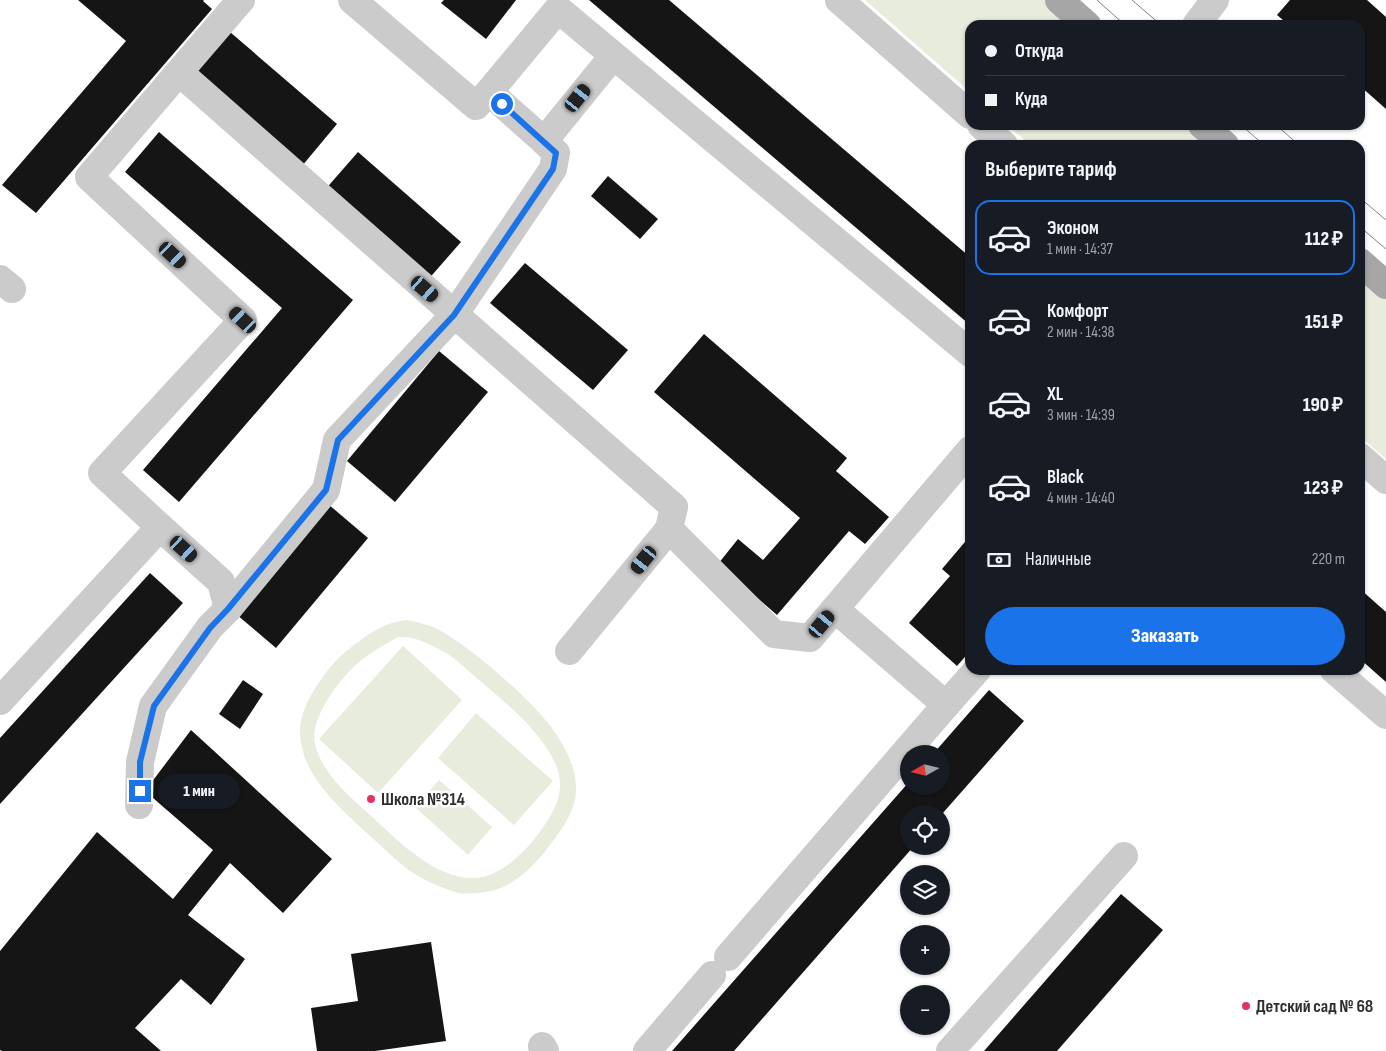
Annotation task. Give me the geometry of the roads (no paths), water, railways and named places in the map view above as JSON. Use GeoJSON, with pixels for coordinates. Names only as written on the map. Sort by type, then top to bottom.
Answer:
{"type":"FeatureCollection","features":[{"type":"Feature","properties":{"kind":"main road"},"geometry":{"type":"LineString","coordinates":[[1059,0],[1082,20]]}},
{"type":"Feature","properties":{"kind":"main road"},"geometry":{"type":"LineString","coordinates":[[1208,130],[1219,140]]}},
{"type":"Feature","properties":{"kind":"main road"},"geometry":{"type":"LineString","coordinates":[[1365,266],[1386,285]]}},
{"type":"Feature","properties":{"kind":"lane"},"geometry":{"type":"LineString","coordinates":[[352,0],[476,106],[558,10],[965,349]]}},
{"type":"Feature","properties":{"kind":"lane"},"geometry":{"type":"LineString","coordinates":[[839,0],[965,111]]}},
{"type":"Feature","properties":{"kind":"lane"},"geometry":{"type":"LineString","coordinates":[[1200,20],[1215,0]]}},
{"type":"Feature","properties":{"kind":"lane"},"geometry":{"type":"LineString","coordinates":[[228,609],[221,582],[102,473],[243,320],[89,177],[180,73],[231,4]]}},
{"type":"Feature","properties":{"kind":"lane"},"geometry":{"type":"LineString","coordinates":[[544,140],[612,56]]}},
{"type":"Feature","properties":{"kind":"lane"},"geometry":{"type":"LineString","coordinates":[[180,73],[674,507],[669,530],[570,651]]}},
{"type":"Feature","properties":{"kind":"lane"},"geometry":{"type":"LineString","coordinates":[[139,805],[140,762],[154,706],[210,628],[228,609],[326,490],[338,440],[454,315],[553,169],[556,153],[544,140],[489,92]]}},
{"type":"Feature","properties":{"kind":"lane"},"geometry":{"type":"LineString","coordinates":[[988,130],[998,140]]}},
{"type":"Feature","properties":{"kind":"lane"},"geometry":{"type":"LineString","coordinates":[[669,530],[774,634],[810,638],[965,458]]}},
{"type":"Feature","properties":{"kind":"lane"},"geometry":{"type":"LineString","coordinates":[[1365,461],[1386,480]]}},
{"type":"Feature","properties":{"kind":"lane"},"geometry":{"type":"LineString","coordinates":[[0,701],[160,527]]}},
{"type":"Feature","properties":{"kind":"lane"},"geometry":{"type":"LineString","coordinates":[[835,609],[946,705]]}},
{"type":"Feature","properties":{"kind":"lane"},"geometry":{"type":"LineString","coordinates":[[647,1051],[973,675]]}},
{"type":"Feature","properties":{"kind":"lane"},"geometry":{"type":"LineString","coordinates":[[1340,675],[1386,715]]}},
{"type":"Feature","properties":{"kind":"lane"},"geometry":{"type":"LineString","coordinates":[[950,1051],[1124,856]]}},
{"type":"Feature","properties":{"kind":"tram line"},"geometry":{"type":"LineString","coordinates":[[1097,0],[1119,20]]}},
{"type":"Feature","properties":{"kind":"tram line"},"geometry":{"type":"LineString","coordinates":[[1132,0],[1155,20]]}},
{"type":"Feature","properties":{"kind":"tram line"},"geometry":{"type":"LineString","coordinates":[[1247,130],[1258,140]]}},
{"type":"Feature","properties":{"kind":"tram line"},"geometry":{"type":"LineString","coordinates":[[1282,130],[1293,140]]}},
{"type":"Feature","properties":{"kind":"tram line"},"geometry":{"type":"LineString","coordinates":[[1365,202],[1386,220]]}},
{"type":"Feature","properties":{"kind":"tram line"},"geometry":{"type":"LineString","coordinates":[[1365,231],[1386,249]]}},
{"type":"Feature","properties":{"kind":"place","name":"Школа №314"},"geometry":{"type":"Point","coordinates":[371,799]}},
{"type":"Feature","properties":{"kind":"place","name":"Детский сад № 68"},"geometry":{"type":"Point","coordinates":[1246,1006]}}]}
